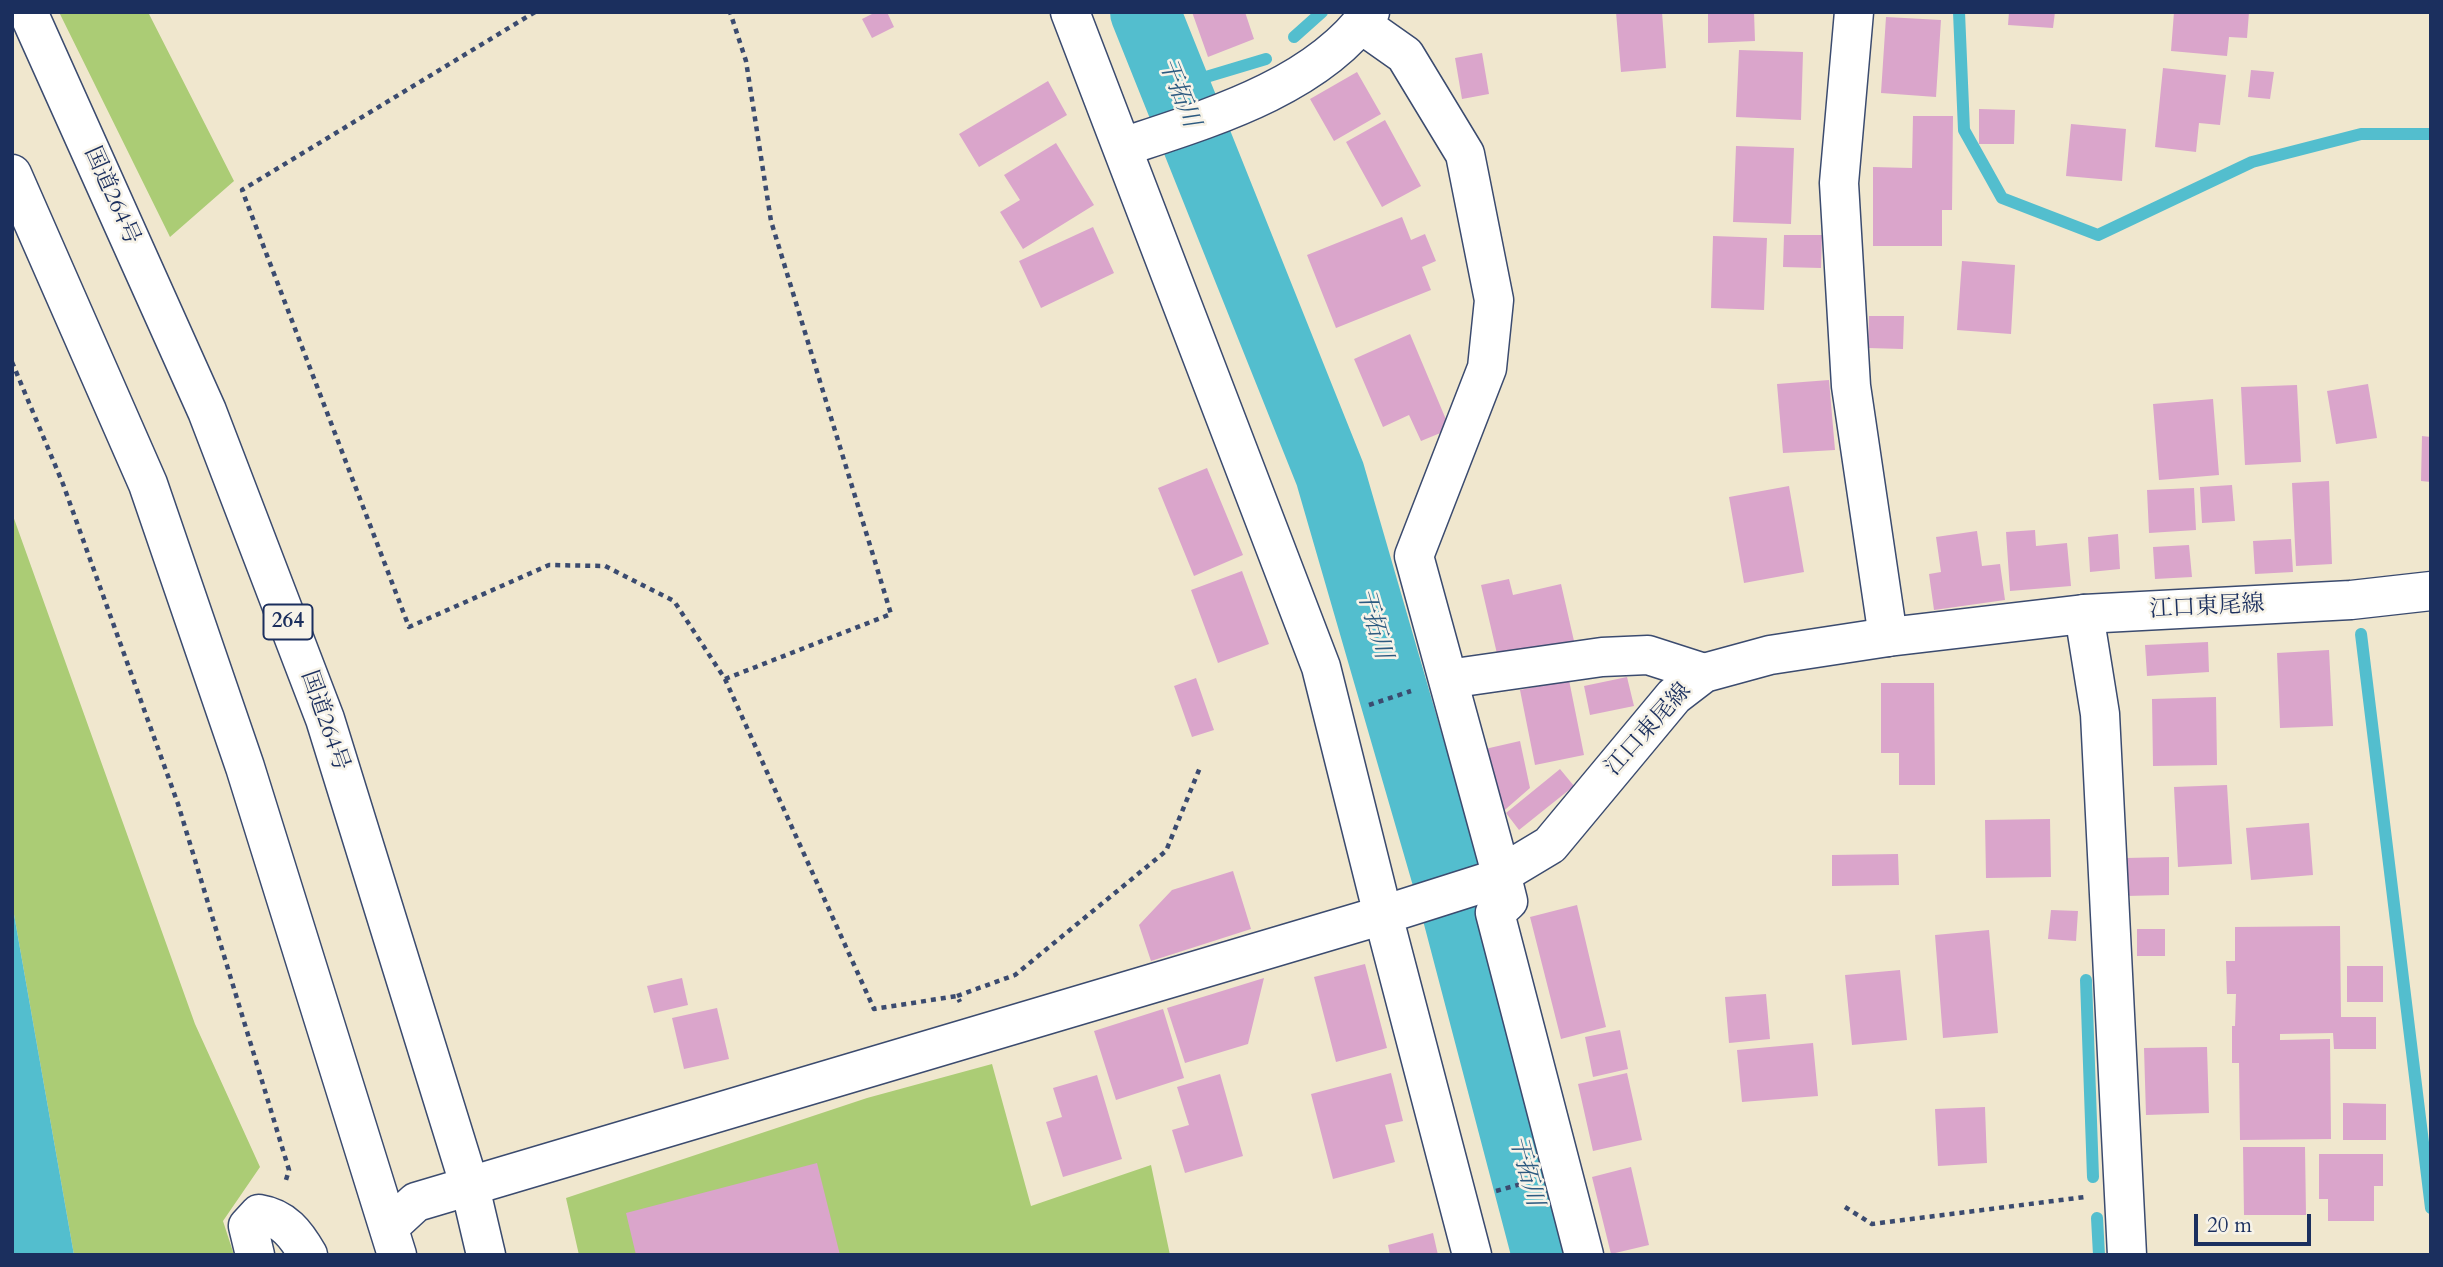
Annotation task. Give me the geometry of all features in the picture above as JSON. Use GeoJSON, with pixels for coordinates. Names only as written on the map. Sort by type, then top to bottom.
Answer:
{"type":"FeatureCollection","features":[{"type":"Feature","properties":{"kind":"main road","name":"国道264号"},"geometry":{"type":"LineString","coordinates":[[28,12],[207,411],[325,719],[470,1187],[486,1255]]}},
{"type":"Feature","properties":{"kind":"main road"},"geometry":{"type":"LineString","coordinates":[[1070,12],[1321,667],[1397,910],[1472,1255]]}},
{"type":"Feature","properties":{"kind":"main road"},"geometry":{"type":"LineString","coordinates":[[1854,12],[1839,183],[1851,386],[1888,636]]}},
{"type":"Feature","properties":{"kind":"main road"},"geometry":{"type":"LineString","coordinates":[[1123,147],[1231,109],[1298,78],[1366,18],[1405,55],[1465,154],[1494,300],[1487,368],[1414,556],[1448,679],[1496,879],[1508,901],[1495,912],[1584,1255]]}},
{"type":"Feature","properties":{"kind":"main road"},"geometry":{"type":"LineString","coordinates":[[12,174],[148,484],[245,767],[394,1240]]}},
{"type":"Feature","properties":{"kind":"main road","name":"江口東尾線"},"geometry":{"type":"LineString","coordinates":[[394,1240],[416,1202],[1496,879],[1550,845],[1674,696],[1704,673],[1770,655],[1888,636],[2084,614],[2351,600],[2431,591]]}},
{"type":"Feature","properties":{"kind":"main road"},"geometry":{"type":"LineString","coordinates":[[2084,614],[2100,715],[2127,1255]]}},
{"type":"Feature","properties":{"kind":"main road"},"geometry":{"type":"LineString","coordinates":[[1448,679],[1602,657],[1648,655],[1704,673]]}},
{"type":"Feature","properties":{"kind":"main road"},"geometry":{"type":"LineString","coordinates":[[255,1255],[248,1226],[259,1214],[272,1216],[296,1233],[308,1255]]}},
{"type":"Feature","properties":{"kind":"path"},"geometry":{"type":"LineString","coordinates":[[535,12],[242,190],[409,628],[549,565],[605,566],[674,601],[725,679],[874,1009],[957,996],[1014,975],[1166,851],[1201,765]]}},
{"type":"Feature","properties":{"kind":"path"},"geometry":{"type":"LineString","coordinates":[[725,679],[891,614],[771,221],[746,61],[730,12]]}},
{"type":"Feature","properties":{"kind":"path"},"geometry":{"type":"LineString","coordinates":[[12,362],[63,484],[178,804],[289,1170],[272,1216]]}},
{"type":"Feature","properties":{"kind":"path"},"geometry":{"type":"LineString","coordinates":[[1366,706],[1448,679]]}},
{"type":"Feature","properties":{"kind":"path"},"geometry":{"type":"LineString","coordinates":[[957,996],[980,1035]]}},
{"type":"Feature","properties":{"kind":"path"},"geometry":{"type":"LineString","coordinates":[[1845,1207],[1872,1224],[2124,1192]]}},
{"type":"Feature","properties":{"kind":"green space"},"geometry":{"type":"Polygon","coordinates":[[[59,12],[148,12],[234,181],[170,237],[59,12]]]}},
{"type":"Feature","properties":{"kind":"green space"},"geometry":{"type":"Polygon","coordinates":[[[12,513],[195,1024],[260,1167],[223,1221],[234,1255],[74,1255],[12,903],[12,513]]]}},
{"type":"Feature","properties":{"kind":"green space"},"geometry":{"type":"Polygon","coordinates":[[[992,1064],[1031,1206],[1151,1165],[1170,1255],[579,1255],[566,1198],[867,1098],[992,1064]]]}},
{"type":"Feature","properties":{"kind":"water"},"geometry":{"type":"Polygon","coordinates":[[[12,903],[74,1255],[12,1255],[12,903]]]}},
{"type":"Feature","properties":{"kind":"building"},"geometry":{"type":"Polygon","coordinates":[[[876,12],[887,12],[894,27],[872,38],[862,19],[876,12]]]}},
{"type":"Feature","properties":{"kind":"building"},"geometry":{"type":"Polygon","coordinates":[[[1192,12],[1245,12],[1254,39],[1208,57],[1192,12]]]}},
{"type":"Feature","properties":{"kind":"building"},"geometry":{"type":"Polygon","coordinates":[[[1616,12],[1662,12],[1666,68],[1621,72],[1616,12]]]}},
{"type":"Feature","properties":{"kind":"building"},"geometry":{"type":"Polygon","coordinates":[[[1708,12],[1754,12],[1755,41],[1708,43],[1708,12]]]}},
{"type":"Feature","properties":{"kind":"building"},"geometry":{"type":"Polygon","coordinates":[[[2009,12],[2055,12],[2053,28],[2008,25],[2009,12]]]}},
{"type":"Feature","properties":{"kind":"building"},"geometry":{"type":"Polygon","coordinates":[[[2174,12],[2249,12],[2247,38],[2229,37],[2227,56],[2171,51],[2174,12]]]}},
{"type":"Feature","properties":{"kind":"building"},"geometry":{"type":"Polygon","coordinates":[[[1886,17],[1941,20],[1936,97],[1881,93],[1886,17]]]}},
{"type":"Feature","properties":{"kind":"building"},"geometry":{"type":"Polygon","coordinates":[[[1739,50],[1803,52],[1801,120],[1736,117],[1739,50]]]}},
{"type":"Feature","properties":{"kind":"building"},"geometry":{"type":"Polygon","coordinates":[[[1482,53],[1489,94],[1462,99],[1455,58],[1482,53]]]}},
{"type":"Feature","properties":{"kind":"building"},"geometry":{"type":"Polygon","coordinates":[[[2163,68],[2226,75],[2220,125],[2199,123],[2196,152],[2155,147],[2163,68]]]}},
{"type":"Feature","properties":{"kind":"building"},"geometry":{"type":"Polygon","coordinates":[[[2251,70],[2274,72],[2270,99],[2248,97],[2251,70]]]}},
{"type":"Feature","properties":{"kind":"building"},"geometry":{"type":"Polygon","coordinates":[[[1357,72],[1381,114],[1334,141],[1310,99],[1357,72]]]}},
{"type":"Feature","properties":{"kind":"building"},"geometry":{"type":"Polygon","coordinates":[[[1048,81],[1067,115],[979,167],[959,134],[1048,81]]]}},
{"type":"Feature","properties":{"kind":"building"},"geometry":{"type":"Polygon","coordinates":[[[1979,109],[2015,110],[2014,144],[1979,144],[1979,109]]]}},
{"type":"Feature","properties":{"kind":"building"},"geometry":{"type":"Polygon","coordinates":[[[1913,116],[1953,116],[1952,210],[1942,210],[1942,246],[1873,246],[1873,167],[1912,168],[1913,116]]]}},
{"type":"Feature","properties":{"kind":"building"},"geometry":{"type":"Polygon","coordinates":[[[1385,120],[1421,186],[1382,207],[1346,142],[1385,120]]]}},
{"type":"Feature","properties":{"kind":"building"},"geometry":{"type":"Polygon","coordinates":[[[2071,124],[2126,129],[2122,181],[2066,176],[2071,124]]]}},
{"type":"Feature","properties":{"kind":"building"},"geometry":{"type":"Polygon","coordinates":[[[1056,143],[1094,205],[1023,249],[1000,212],[1020,200],[1004,175],[1056,143]]]}},
{"type":"Feature","properties":{"kind":"building"},"geometry":{"type":"Polygon","coordinates":[[[1736,146],[1794,148],[1791,224],[1733,222],[1736,146]]]}},
{"type":"Feature","properties":{"kind":"building"},"geometry":{"type":"Polygon","coordinates":[[[1402,217],[1411,240],[1425,234],[1436,261],[1422,267],[1431,290],[1336,328],[1307,255],[1402,217]]]}},
{"type":"Feature","properties":{"kind":"building"},"geometry":{"type":"Polygon","coordinates":[[[1093,227],[1114,273],[1041,308],[1019,261],[1093,227]]]}},
{"type":"Feature","properties":{"kind":"building"},"geometry":{"type":"Polygon","coordinates":[[[1784,235],[1822,235],[1821,268],[1783,267],[1784,235]]]}},
{"type":"Feature","properties":{"kind":"building"},"geometry":{"type":"Polygon","coordinates":[[[1713,236],[1767,238],[1764,310],[1711,308],[1713,236]]]}},
{"type":"Feature","properties":{"kind":"building"},"geometry":{"type":"Polygon","coordinates":[[[1962,261],[2015,265],[2011,334],[1957,330],[1962,261]]]}},
{"type":"Feature","properties":{"kind":"building"},"geometry":{"type":"Polygon","coordinates":[[[1869,316],[1904,316],[1903,349],[1868,348],[1869,316]]]}},
{"type":"Feature","properties":{"kind":"building"},"geometry":{"type":"Polygon","coordinates":[[[1410,334],[1450,429],[1421,441],[1409,415],[1383,427],[1354,359],[1410,334]]]}},
{"type":"Feature","properties":{"kind":"building"},"geometry":{"type":"Polygon","coordinates":[[[1829,380],[1835,450],[1783,453],[1777,384],[1829,380]]]}},
{"type":"Feature","properties":{"kind":"building"},"geometry":{"type":"Polygon","coordinates":[[[2368,384],[2377,438],[2336,444],[2327,391],[2368,384]]]}},
{"type":"Feature","properties":{"kind":"building"},"geometry":{"type":"Polygon","coordinates":[[[2297,385],[2301,462],[2245,465],[2241,387],[2297,385]]]}},
{"type":"Feature","properties":{"kind":"building"},"geometry":{"type":"Polygon","coordinates":[[[2213,399],[2219,475],[2159,480],[2153,404],[2213,399]]]}},
{"type":"Feature","properties":{"kind":"building"},"geometry":{"type":"Polygon","coordinates":[[[2422,436],[2431,437],[2431,482],[2421,481],[2422,436]]]}},
{"type":"Feature","properties":{"kind":"building"},"geometry":{"type":"Polygon","coordinates":[[[1207,468],[1243,555],[1194,576],[1158,488],[1207,468]]]}},
{"type":"Feature","properties":{"kind":"building"},"geometry":{"type":"Polygon","coordinates":[[[2329,481],[2332,564],[2296,566],[2292,483],[2329,481]]]}},
{"type":"Feature","properties":{"kind":"building"},"geometry":{"type":"Polygon","coordinates":[[[2232,485],[2235,521],[2202,523],[2200,487],[2232,485]]]}},
{"type":"Feature","properties":{"kind":"building"},"geometry":{"type":"Polygon","coordinates":[[[1789,486],[1804,572],[1744,583],[1729,497],[1789,486]]]}},
{"type":"Feature","properties":{"kind":"building"},"geometry":{"type":"Polygon","coordinates":[[[2194,488],[2196,530],[2149,533],[2147,490],[2194,488]]]}},
{"type":"Feature","properties":{"kind":"building"},"geometry":{"type":"Polygon","coordinates":[[[2035,530],[2036,546],[2067,543],[2071,586],[2010,591],[2006,532],[2035,530]]]}},
{"type":"Feature","properties":{"kind":"building"},"geometry":{"type":"Polygon","coordinates":[[[1977,531],[1982,566],[2000,564],[2005,600],[1934,610],[1929,574],[1941,572],[1936,537],[1977,531]]]}},
{"type":"Feature","properties":{"kind":"building"},"geometry":{"type":"Polygon","coordinates":[[[2118,534],[2120,569],[2090,572],[2088,537],[2118,534]]]}},
{"type":"Feature","properties":{"kind":"building"},"geometry":{"type":"Polygon","coordinates":[[[2291,539],[2293,572],[2255,574],[2253,541],[2291,539]]]}},
{"type":"Feature","properties":{"kind":"building"},"geometry":{"type":"Polygon","coordinates":[[[2189,545],[2192,577],[2155,579],[2153,547],[2189,545]]]}},
{"type":"Feature","properties":{"kind":"building"},"geometry":{"type":"Polygon","coordinates":[[[1242,571],[1269,644],[1218,663],[1191,590],[1242,571]]]}},
{"type":"Feature","properties":{"kind":"building"},"geometry":{"type":"Polygon","coordinates":[[[1509,579],[1513,595],[1561,584],[1574,641],[1498,658],[1481,585],[1509,579]]]}},
{"type":"Feature","properties":{"kind":"building"},"geometry":{"type":"Polygon","coordinates":[[[2208,642],[2209,672],[2147,676],[2145,645],[2208,642]]]}},
{"type":"Feature","properties":{"kind":"building"},"geometry":{"type":"Polygon","coordinates":[[[2329,650],[2333,726],[2280,728],[2277,653],[2329,650]]]}},
{"type":"Feature","properties":{"kind":"building"},"geometry":{"type":"Polygon","coordinates":[[[1627,677],[1634,706],[1590,715],[1584,686],[1627,677]]]}},
{"type":"Feature","properties":{"kind":"building"},"geometry":{"type":"Polygon","coordinates":[[[1196,678],[1214,730],[1192,737],[1174,686],[1196,678]]]}},
{"type":"Feature","properties":{"kind":"building"},"geometry":{"type":"Polygon","coordinates":[[[1569,680],[1584,755],[1535,765],[1520,690],[1569,680]]]}},
{"type":"Feature","properties":{"kind":"building"},"geometry":{"type":"Polygon","coordinates":[[[1881,683],[1934,683],[1935,785],[1899,785],[1899,753],[1881,753],[1881,683]]]}},
{"type":"Feature","properties":{"kind":"building"},"geometry":{"type":"Polygon","coordinates":[[[2216,697],[2217,765],[2153,766],[2152,699],[2216,697]]]}},
{"type":"Feature","properties":{"kind":"building"},"geometry":{"type":"Polygon","coordinates":[[[1520,741],[1530,788],[1499,815],[1485,749],[1520,741]]]}},
{"type":"Feature","properties":{"kind":"building"},"geometry":{"type":"Polygon","coordinates":[[[1560,769],[1574,786],[1519,830],[1506,813],[1560,769]]]}},
{"type":"Feature","properties":{"kind":"building"},"geometry":{"type":"Polygon","coordinates":[[[2227,785],[2232,864],[2178,867],[2174,787],[2227,785]]]}},
{"type":"Feature","properties":{"kind":"building"},"geometry":{"type":"Polygon","coordinates":[[[2050,819],[2051,877],[1986,878],[1985,820],[2050,819]]]}},
{"type":"Feature","properties":{"kind":"building"},"geometry":{"type":"Polygon","coordinates":[[[2309,823],[2313,875],[2251,880],[2246,828],[2309,823]]]}},
{"type":"Feature","properties":{"kind":"building"},"geometry":{"type":"Polygon","coordinates":[[[1898,854],[1899,885],[1832,886],[1832,855],[1898,854]]]}},
{"type":"Feature","properties":{"kind":"building"},"geometry":{"type":"Polygon","coordinates":[[[2169,857],[2169,895],[2126,896],[2126,858],[2169,857]]]}},
{"type":"Feature","properties":{"kind":"building"},"geometry":{"type":"Polygon","coordinates":[[[1233,871],[1251,929],[1151,961],[1139,925],[1172,890],[1233,871]]]}},
{"type":"Feature","properties":{"kind":"building"},"geometry":{"type":"Polygon","coordinates":[[[1577,905],[1606,1027],[1561,1039],[1530,917],[1577,905]]]}},
{"type":"Feature","properties":{"kind":"building"},"geometry":{"type":"Polygon","coordinates":[[[2051,910],[2078,911],[2076,941],[2048,939],[2051,910]]]}},
{"type":"Feature","properties":{"kind":"building"},"geometry":{"type":"Polygon","coordinates":[[[2340,926],[2341,1017],[2376,1017],[2376,1049],[2334,1049],[2333,1033],[2280,1034],[2280,1040],[2330,1039],[2331,1139],[2240,1140],[2239,1063],[2232,1063],[2232,1026],[2235,1026],[2236,994],[2227,994],[2226,961],[2235,961],[2235,927],[2340,926]]]}},
{"type":"Feature","properties":{"kind":"building"},"geometry":{"type":"Polygon","coordinates":[[[2137,929],[2165,929],[2165,956],[2137,956],[2137,929]]]}},
{"type":"Feature","properties":{"kind":"building"},"geometry":{"type":"Polygon","coordinates":[[[1989,930],[1998,1033],[1943,1038],[1935,935],[1989,930]]]}},
{"type":"Feature","properties":{"kind":"building"},"geometry":{"type":"Polygon","coordinates":[[[1365,964],[1387,1048],[1336,1062],[1314,977],[1365,964]]]}},
{"type":"Feature","properties":{"kind":"building"},"geometry":{"type":"Polygon","coordinates":[[[2347,966],[2383,966],[2383,1002],[2347,1002],[2347,966]]]}},
{"type":"Feature","properties":{"kind":"building"},"geometry":{"type":"Polygon","coordinates":[[[1900,970],[1907,1040],[1852,1045],[1845,975],[1900,970]]]}},
{"type":"Feature","properties":{"kind":"building"},"geometry":{"type":"Polygon","coordinates":[[[682,978],[688,1005],[654,1013],[647,986],[682,978]]]}},
{"type":"Feature","properties":{"kind":"building"},"geometry":{"type":"Polygon","coordinates":[[[1264,978],[1248,1044],[1185,1063],[1167,1008],[1264,978]]]}},
{"type":"Feature","properties":{"kind":"building"},"geometry":{"type":"Polygon","coordinates":[[[1766,994],[1770,1039],[1729,1043],[1725,997],[1766,994]]]}},
{"type":"Feature","properties":{"kind":"building"},"geometry":{"type":"Polygon","coordinates":[[[717,1008],[729,1059],[684,1069],[672,1018],[717,1008]]]}},
{"type":"Feature","properties":{"kind":"building"},"geometry":{"type":"Polygon","coordinates":[[[1163,1009],[1184,1078],[1116,1100],[1094,1031],[1163,1009]]]}},
{"type":"Feature","properties":{"kind":"building"},"geometry":{"type":"Polygon","coordinates":[[[1620,1030],[1628,1069],[1593,1077],[1585,1037],[1620,1030]]]}},
{"type":"Feature","properties":{"kind":"building"},"geometry":{"type":"Polygon","coordinates":[[[1813,1043],[1818,1096],[1742,1102],[1737,1050],[1813,1043]]]}},
{"type":"Feature","properties":{"kind":"building"},"geometry":{"type":"Polygon","coordinates":[[[2207,1047],[2209,1113],[2146,1115],[2144,1048],[2207,1047]]]}},
{"type":"Feature","properties":{"kind":"building"},"geometry":{"type":"Polygon","coordinates":[[[1391,1073],[1403,1121],[1385,1125],[1395,1162],[1333,1179],[1311,1094],[1391,1073]]]}},
{"type":"Feature","properties":{"kind":"building"},"geometry":{"type":"Polygon","coordinates":[[[1627,1073],[1642,1140],[1593,1151],[1578,1084],[1627,1073]]]}},
{"type":"Feature","properties":{"kind":"building"},"geometry":{"type":"Polygon","coordinates":[[[1220,1074],[1243,1156],[1185,1173],[1172,1130],[1189,1125],[1177,1087],[1220,1074]]]}},
{"type":"Feature","properties":{"kind":"building"},"geometry":{"type":"Polygon","coordinates":[[[1097,1075],[1122,1159],[1063,1177],[1046,1122],[1062,1117],[1053,1088],[1097,1075]]]}},
{"type":"Feature","properties":{"kind":"building"},"geometry":{"type":"Polygon","coordinates":[[[2343,1103],[2386,1104],[2386,1140],[2343,1140],[2343,1103]]]}},
{"type":"Feature","properties":{"kind":"building"},"geometry":{"type":"Polygon","coordinates":[[[1985,1107],[1987,1163],[1938,1166],[1935,1109],[1985,1107]]]}},
{"type":"Feature","properties":{"kind":"building"},"geometry":{"type":"Polygon","coordinates":[[[2243,1147],[2305,1147],[2306,1215],[2244,1215],[2243,1147]]]}},
{"type":"Feature","properties":{"kind":"building"},"geometry":{"type":"Polygon","coordinates":[[[2319,1154],[2383,1154],[2383,1186],[2374,1186],[2374,1221],[2328,1221],[2328,1199],[2319,1199],[2319,1154]]]}},
{"type":"Feature","properties":{"kind":"building"},"geometry":{"type":"Polygon","coordinates":[[[817,1163],[840,1255],[636,1255],[626,1213],[817,1163]]]}},
{"type":"Feature","properties":{"kind":"building"},"geometry":{"type":"Polygon","coordinates":[[[1631,1167],[1649,1245],[1611,1254],[1592,1177],[1631,1167]]]}},
{"type":"Feature","properties":{"kind":"building"},"geometry":{"type":"Polygon","coordinates":[[[1433,1233],[1438,1255],[1390,1255],[1388,1245],[1433,1233]]]}},
{"type":"Feature","properties":{"kind":"waterway","name":"干拓川"},"geometry":{"type":"LineString","coordinates":[[1145,12],[1330,474],[1457,912],[1547,1255]]}},
{"type":"Feature","properties":{"kind":"waterway"},"geometry":{"type":"LineString","coordinates":[[1294,37],[1322,12]]}},
{"type":"Feature","properties":{"kind":"waterway"},"geometry":{"type":"LineString","coordinates":[[1959,12],[1964,130],[2002,198],[2098,235],[2252,162],[2361,134],[2431,134]]}},
{"type":"Feature","properties":{"kind":"waterway"},"geometry":{"type":"LineString","coordinates":[[1176,86],[1266,59]]}},
{"type":"Feature","properties":{"kind":"waterway"},"geometry":{"type":"LineString","coordinates":[[2361,634],[2431,1208]]}},
{"type":"Feature","properties":{"kind":"waterway"},"geometry":{"type":"LineString","coordinates":[[2086,980],[2093,1177]]}},
{"type":"Feature","properties":{"kind":"waterway"},"geometry":{"type":"LineString","coordinates":[[2097,1218],[2099,1255]]}}]}
